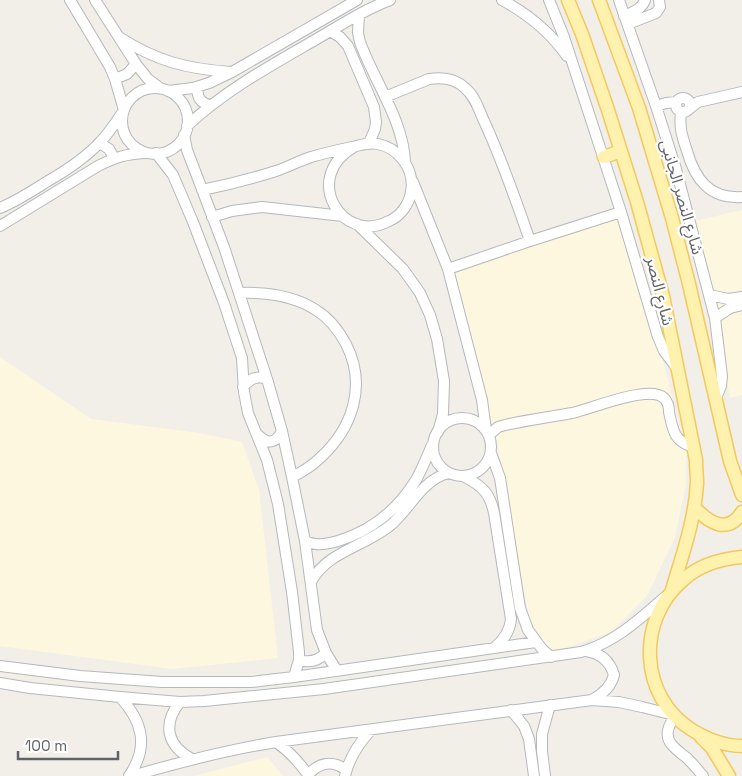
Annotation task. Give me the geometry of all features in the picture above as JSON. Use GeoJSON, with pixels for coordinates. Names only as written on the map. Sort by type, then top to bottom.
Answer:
{"type":"FeatureCollection","features":[{"type":"Feature","properties":{"kind":"main road","name":"شارع النصر"},"geometry":{"type":"LineString","coordinates":[[568,0],[585,43],[637,202],[663,296],[696,460],[697,484],[694,507],[670,593]]}},
{"type":"Feature","properties":{"kind":"main road","name":"شارع النصر"},"geometry":{"type":"LineString","coordinates":[[599,0],[639,108],[656,162],[690,284],[730,461],[742,495]]}},
{"type":"Feature","properties":{"kind":"main road"},"geometry":{"type":"LineString","coordinates":[[604,157],[621,151]]}},
{"type":"Feature","properties":{"kind":"main road"},"geometry":{"type":"LineString","coordinates":[[694,507],[712,523],[719,525],[733,522],[742,512]]}},
{"type":"Feature","properties":{"kind":"main road"},"geometry":{"type":"LineString","coordinates":[[742,557],[727,558],[711,563],[683,579],[670,593],[657,614],[651,634],[649,656],[653,678],[661,698],[675,716],[700,735],[717,742],[742,746]]}},
{"type":"Feature","properties":{"kind":"main road"},"geometry":{"type":"LineString","coordinates":[[700,735],[712,748],[729,776]]}},
{"type":"Feature","properties":{"kind":"street"},"geometry":{"type":"LineString","coordinates":[[70,0],[110,67],[115,79],[123,111],[122,127],[125,134],[134,146],[152,153],[173,175],[218,285],[242,358],[243,387],[248,413],[267,460],[278,504],[299,652],[299,660],[294,677]]}},
{"type":"Feature","properties":{"kind":"street"},"geometry":{"type":"LineString","coordinates":[[95,0],[136,64],[148,79],[164,90],[176,95],[186,109],[185,131],[187,150],[239,293],[282,431],[305,542],[315,621],[326,653],[337,671]]}},
{"type":"Feature","properties":{"kind":"street"},"geometry":{"type":"LineString","coordinates":[[0,208],[11,204],[62,173],[85,156],[100,143],[134,95],[150,88],[183,90],[198,87],[232,72],[344,3],[357,0]]}},
{"type":"Feature","properties":{"kind":"street"},"geometry":{"type":"LineString","coordinates":[[0,226],[114,158],[170,150],[180,141],[185,131],[211,105],[261,71],[359,14],[390,0]]}},
{"type":"Feature","properties":{"kind":"street"},"geometry":{"type":"LineString","coordinates":[[502,0],[516,7],[547,32],[572,63]]}},
{"type":"Feature","properties":{"kind":"street"},"geometry":{"type":"LineString","coordinates":[[550,0],[604,157],[658,337],[668,358],[678,370]]}},
{"type":"Feature","properties":{"kind":"street","name":"شارع النصر الجانبى"},"geometry":{"type":"LineString","coordinates":[[619,0],[676,169],[710,295],[715,318],[722,376],[721,386],[716,398]]}},
{"type":"Feature","properties":{"kind":"street"},"geometry":{"type":"LineString","coordinates":[[646,0],[657,0],[660,7],[656,13],[626,20],[646,0]]}},
{"type":"Feature","properties":{"kind":"street"},"geometry":{"type":"LineString","coordinates":[[359,14],[358,33],[360,42],[402,137],[406,163],[448,269],[482,400],[487,432],[491,441],[491,453],[500,478],[520,608],[536,642],[551,657]]}},
{"type":"Feature","properties":{"kind":"street"},"geometry":{"type":"LineString","coordinates":[[330,32],[348,46],[374,107],[376,122],[369,143]]}},
{"type":"Feature","properties":{"kind":"street"},"geometry":{"type":"LineString","coordinates":[[119,37],[153,56],[178,64],[204,70],[232,72]]}},
{"type":"Feature","properties":{"kind":"street"},"geometry":{"type":"LineString","coordinates":[[115,79],[127,74],[136,64]]}},
{"type":"Feature","properties":{"kind":"street"},"geometry":{"type":"LineString","coordinates":[[385,97],[429,79],[451,80],[464,87],[474,98],[497,149],[530,241]]}},
{"type":"Feature","properties":{"kind":"street"},"geometry":{"type":"LineString","coordinates":[[198,87],[199,98],[204,103],[211,105]]}},
{"type":"Feature","properties":{"kind":"street"},"geometry":{"type":"LineString","coordinates":[[656,106],[666,103],[683,105],[742,92]]}},
{"type":"Feature","properties":{"kind":"street"},"geometry":{"type":"LineString","coordinates":[[683,105],[680,129],[691,166],[696,176],[708,188],[720,194],[742,197]]}},
{"type":"Feature","properties":{"kind":"street"},"geometry":{"type":"LineString","coordinates":[[100,143],[109,149],[114,158]]}},
{"type":"Feature","properties":{"kind":"street"},"geometry":{"type":"LineString","coordinates":[[202,190],[250,179],[311,158],[369,143],[386,146],[394,150],[406,163]]}},
{"type":"Feature","properties":{"kind":"street"},"geometry":{"type":"LineString","coordinates":[[305,542],[327,544],[339,541],[366,529],[382,518],[410,489],[421,471],[436,437],[443,414],[444,381],[440,352],[430,315],[420,293],[403,268],[356,224],[336,209],[329,192],[330,174],[333,165],[346,151],[354,147]]}},
{"type":"Feature","properties":{"kind":"street"},"geometry":{"type":"LineString","coordinates":[[356,224],[381,225],[396,217],[407,204],[412,179]]}},
{"type":"Feature","properties":{"kind":"street"},"geometry":{"type":"LineString","coordinates":[[212,217],[242,209],[262,207],[343,216]]}},
{"type":"Feature","properties":{"kind":"street"},"geometry":{"type":"LineString","coordinates":[[448,269],[621,212]]}},
{"type":"Feature","properties":{"kind":"street"},"geometry":{"type":"LineString","coordinates":[[239,293],[272,293],[303,302],[317,310],[331,322],[342,336],[350,352],[355,369],[357,386],[354,403],[349,419],[341,433],[320,459],[292,477]]}},
{"type":"Feature","properties":{"kind":"street"},"geometry":{"type":"LineString","coordinates":[[710,295],[739,301]]}},
{"type":"Feature","properties":{"kind":"street"},"geometry":{"type":"LineString","coordinates":[[715,318],[739,301]]}},
{"type":"Feature","properties":{"kind":"street"},"geometry":{"type":"LineString","coordinates":[[243,387],[251,379],[260,377],[267,379]]}},
{"type":"Feature","properties":{"kind":"street"},"geometry":{"type":"LineString","coordinates":[[487,432],[504,425],[574,413],[619,398],[655,394],[663,397],[668,404],[672,430],[676,437],[684,444],[693,446]]}},
{"type":"Feature","properties":{"kind":"street"},"geometry":{"type":"LineString","coordinates":[[487,432],[478,422],[467,418],[456,419],[445,424],[436,437],[434,453],[437,463],[444,471],[457,476],[475,474],[484,467],[491,453]]}},
{"type":"Feature","properties":{"kind":"street"},"geometry":{"type":"LineString","coordinates":[[256,434],[265,441],[272,442],[279,438],[282,431]]}},
{"type":"Feature","properties":{"kind":"street"},"geometry":{"type":"LineString","coordinates":[[310,582],[323,565],[334,557],[383,531],[400,516],[429,483],[439,476],[449,474]]}},
{"type":"Feature","properties":{"kind":"street"},"geometry":{"type":"LineString","coordinates":[[465,476],[484,490],[493,506],[511,613],[510,628],[503,640],[493,648]]}},
{"type":"Feature","properties":{"kind":"street"},"geometry":{"type":"LineString","coordinates":[[0,683],[30,688],[180,702],[324,689],[551,657],[592,649],[636,622],[670,593]]}},
{"type":"Feature","properties":{"kind":"street"},"geometry":{"type":"LineString","coordinates":[[510,628],[518,629],[527,626]]}},
{"type":"Feature","properties":{"kind":"street"},"geometry":{"type":"LineString","coordinates":[[0,666],[80,676],[162,682],[251,682],[536,642]]}},
{"type":"Feature","properties":{"kind":"street"},"geometry":{"type":"LineString","coordinates":[[581,652],[594,652],[600,655],[609,664],[614,675],[608,688],[601,696],[592,700]]}},
{"type":"Feature","properties":{"kind":"street"},"geometry":{"type":"LineString","coordinates":[[299,660],[314,661],[326,653]]}},
{"type":"Feature","properties":{"kind":"street"},"geometry":{"type":"LineString","coordinates":[[447,655],[450,672]]}},
{"type":"Feature","properties":{"kind":"street"},"geometry":{"type":"LineString","coordinates":[[160,701],[162,682]]}},
{"type":"Feature","properties":{"kind":"street"},"geometry":{"type":"LineString","coordinates":[[120,697],[135,716],[141,737],[141,748],[130,776]]}},
{"type":"Feature","properties":{"kind":"street"},"geometry":{"type":"LineString","coordinates":[[130,776],[192,759],[276,742],[592,700],[619,702],[675,716],[670,723],[668,739],[672,746],[689,760],[703,776]]}},
{"type":"Feature","properties":{"kind":"street"},"geometry":{"type":"LineString","coordinates":[[180,702],[170,719],[171,739],[176,748],[192,759]]}},
{"type":"Feature","properties":{"kind":"street"},"geometry":{"type":"LineString","coordinates":[[544,776],[542,734],[550,706]]}},
{"type":"Feature","properties":{"kind":"street"},"geometry":{"type":"LineString","coordinates":[[511,710],[524,726],[529,739],[534,776]]}},
{"type":"Feature","properties":{"kind":"street"},"geometry":{"type":"LineString","coordinates":[[276,742],[287,750],[309,776],[317,766],[329,763],[335,764],[346,773],[352,755],[371,730]]}},
{"type":"Feature","properties":{"kind":"shaded area"},"geometry":{"type":"Polygon","coordinates":[[[742,210],[742,395],[730,398],[695,221],[742,210]]]}},
{"type":"Feature","properties":{"kind":"shaded area"},"geometry":{"type":"Polygon","coordinates":[[[626,212],[686,452],[686,484],[675,537],[647,596],[611,632],[552,653],[540,640],[529,617],[497,442],[453,272],[626,212]]]}},
{"type":"Feature","properties":{"kind":"shaded area"},"geometry":{"type":"Polygon","coordinates":[[[0,357],[91,419],[199,433],[242,442],[259,490],[278,658],[173,669],[0,646],[0,357]]]}},
{"type":"Feature","properties":{"kind":"shaded area"},"geometry":{"type":"Polygon","coordinates":[[[267,757],[283,776],[194,776],[267,757]]]}}]}
